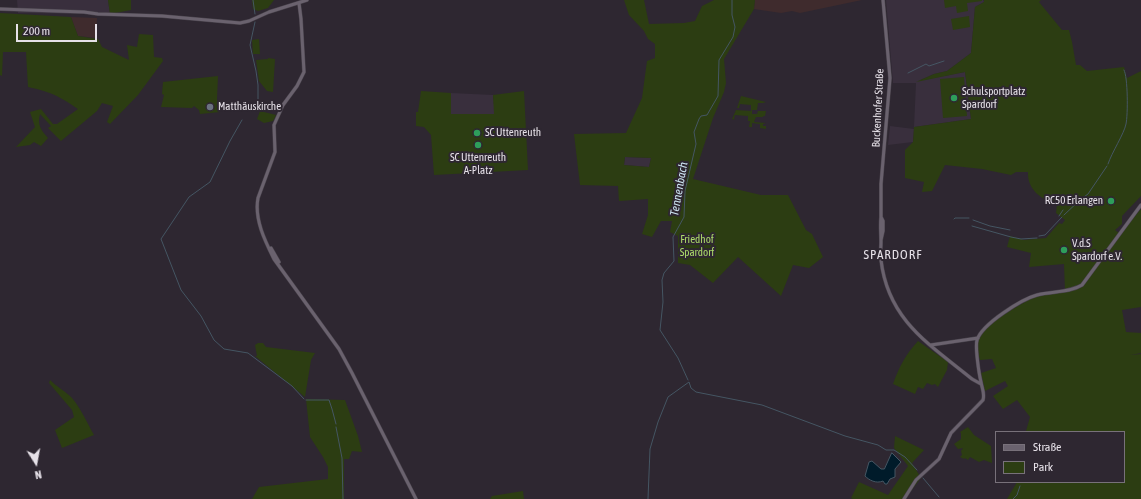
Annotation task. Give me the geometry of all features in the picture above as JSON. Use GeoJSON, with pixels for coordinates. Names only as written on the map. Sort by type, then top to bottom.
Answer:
{"type":"FeatureCollection","features":[{"type":"Feature","properties":{"kind":"street"},"geometry":{"type":"LineString","coordinates":[[0,9],[163,16],[240,23],[307,0]]}},
{"type":"Feature","properties":{"kind":"street","name":"Buckenhofer Straße"},"geometry":{"type":"LineString","coordinates":[[883,0],[890,78],[881,184],[880,226],[881,259],[887,288],[894,303],[909,325],[972,379],[981,384]]}},
{"type":"Feature","properties":{"kind":"street"},"geometry":{"type":"LineString","coordinates":[[298,3],[302,28],[304,72],[297,86],[283,105],[274,124],[275,152],[258,198],[257,205],[259,222],[274,259],[339,349],[416,499]]}},
{"type":"Feature","properties":{"kind":"street"},"geometry":{"type":"LineString","coordinates":[[904,499],[916,480],[935,463],[952,433],[982,400],[984,394],[981,384],[976,342],[984,328],[1004,313],[1030,297],[1070,290],[1082,285],[1141,205]]}},
{"type":"Feature","properties":{"kind":"street"},"geometry":{"type":"LineString","coordinates":[[931,345],[978,338]]}},
{"type":"Feature","properties":{"kind":"shaded area"},"geometry":{"type":"Polygon","coordinates":[[[17,0],[108,0],[110,14],[18,13],[17,0]]]}},
{"type":"Feature","properties":{"kind":"shaded area"},"geometry":{"type":"Polygon","coordinates":[[[755,0],[862,0],[800,13],[792,11],[781,13],[754,9],[755,0]]]}},
{"type":"Feature","properties":{"kind":"shaded area"},"geometry":{"type":"Polygon","coordinates":[[[886,0],[983,0],[984,2],[975,7],[971,53],[947,71],[934,74],[918,81],[965,72],[971,119],[914,127],[916,83],[893,83],[886,0]]]}},
{"type":"Feature","properties":{"kind":"shaded area"},"geometry":{"type":"Polygon","coordinates":[[[71,17],[97,18],[96,38],[78,36],[71,17]]]}},
{"type":"Feature","properties":{"kind":"shaded area"},"geometry":{"type":"Polygon","coordinates":[[[451,93],[493,95],[495,114],[450,114],[451,93]]]}},
{"type":"Feature","properties":{"kind":"shaded area"},"geometry":{"type":"Polygon","coordinates":[[[890,126],[914,129],[913,142],[888,145],[890,126]]]}},
{"type":"Feature","properties":{"kind":"shaded area"},"geometry":{"type":"Polygon","coordinates":[[[625,157],[651,158],[649,167],[624,165],[625,157]]]}},
{"type":"Feature","properties":{"kind":"green space"},"geometry":{"type":"Polygon","coordinates":[[[108,0],[131,0],[131,10],[110,14],[108,0]]]}},
{"type":"Feature","properties":{"kind":"green space"},"geometry":{"type":"Polygon","coordinates":[[[252,0],[274,0],[268,8],[258,11],[253,9],[252,0]]]}},
{"type":"Feature","properties":{"kind":"green space","name":"Friedhof Spardorf"},"geometry":{"type":"Polygon","coordinates":[[[624,0],[644,0],[649,24],[684,23],[695,21],[702,6],[714,0],[755,0],[754,9],[724,59],[726,83],[724,92],[713,118],[693,179],[761,195],[788,195],[806,230],[812,234],[823,257],[809,268],[793,265],[781,296],[738,257],[713,283],[690,265],[678,263],[678,236],[670,232],[672,221],[661,221],[652,237],[642,234],[648,215],[648,199],[619,201],[618,186],[580,185],[574,134],[626,133],[642,98],[647,61],[655,58],[655,44],[648,39],[644,31],[629,15],[624,0]],[[625,157],[624,165],[649,167],[651,158],[625,157]]]}},
{"type":"Feature","properties":{"kind":"green space"},"geometry":{"type":"Polygon","coordinates":[[[944,0],[982,1],[967,3],[968,11],[957,13],[956,6],[945,8],[944,0]]]}},
{"type":"Feature","properties":{"kind":"green space"},"geometry":{"type":"Polygon","coordinates":[[[984,0],[1041,0],[1039,2],[1062,30],[1069,30],[1076,65],[1080,65],[1087,71],[1124,67],[1127,78],[1141,71],[1141,196],[1122,216],[1122,224],[1115,230],[1120,234],[1141,209],[1141,307],[1122,310],[1126,332],[1141,333],[1141,353],[1130,355],[1141,354],[1141,499],[1007,499],[1016,483],[1125,483],[1125,431],[1026,431],[1030,417],[1017,400],[1003,409],[993,396],[1008,386],[1005,381],[985,391],[981,373],[996,368],[992,359],[980,360],[977,343],[981,333],[1012,309],[1035,297],[1065,291],[1064,264],[1029,267],[1031,253],[1007,247],[1010,236],[1024,240],[1046,238],[1059,223],[1062,224],[1065,220],[1056,213],[1057,204],[1046,200],[1036,193],[1030,184],[1028,172],[1016,172],[1011,175],[982,169],[945,165],[932,191],[922,192],[924,182],[905,178],[905,150],[913,142],[914,127],[971,119],[965,72],[916,82],[934,74],[947,71],[971,53],[975,7],[984,2],[984,0]]]}},
{"type":"Feature","properties":{"kind":"green space"},"geometry":{"type":"Polygon","coordinates":[[[0,13],[71,17],[78,36],[98,39],[102,47],[129,60],[127,45],[137,47],[139,34],[153,35],[154,57],[162,58],[163,61],[138,95],[110,124],[107,122],[113,106],[102,103],[97,111],[61,141],[48,128],[51,126],[40,114],[40,127],[48,138],[41,146],[34,142],[30,145],[16,147],[35,127],[30,112],[41,109],[53,124],[57,124],[78,109],[54,95],[28,87],[26,52],[3,52],[2,76],[0,75],[0,13]]]}},
{"type":"Feature","properties":{"kind":"green space"},"geometry":{"type":"Polygon","coordinates":[[[969,16],[970,27],[953,30],[951,19],[969,16]]]}},
{"type":"Feature","properties":{"kind":"green space"},"geometry":{"type":"Polygon","coordinates":[[[259,39],[260,54],[253,54],[252,40],[259,39]]]}},
{"type":"Feature","properties":{"kind":"green space"},"geometry":{"type":"Polygon","coordinates":[[[268,58],[275,59],[273,92],[267,91],[259,81],[256,60],[268,58]]]}},
{"type":"Feature","properties":{"kind":"green space"},"geometry":{"type":"Polygon","coordinates":[[[218,76],[217,99],[220,112],[200,114],[199,110],[194,106],[192,108],[161,107],[164,95],[162,94],[163,82],[218,76]]]}},
{"type":"Feature","properties":{"kind":"green space","name":"Schulsportplatz Spardorf"},"geometry":{"type":"Polygon","coordinates":[[[964,77],[967,116],[943,118],[940,79],[964,77]]]}},
{"type":"Feature","properties":{"kind":"green space","name":"SC Uttenreuth"},"geometry":{"type":"Polygon","coordinates":[[[421,91],[451,93],[451,114],[494,114],[493,95],[524,91],[528,170],[434,175],[431,135],[424,127],[416,126],[416,112],[418,112],[421,91]]]}},
{"type":"Feature","properties":{"kind":"green space"},"geometry":{"type":"Polygon","coordinates":[[[741,96],[766,102],[758,103],[757,110],[752,110],[752,114],[757,114],[758,111],[766,111],[765,116],[756,117],[754,122],[766,123],[763,124],[763,126],[766,126],[766,129],[760,128],[760,124],[752,123],[752,127],[749,127],[750,121],[748,121],[748,116],[735,115],[734,119],[736,120],[732,119],[736,110],[751,111],[751,105],[740,104],[739,108],[737,108],[741,96]]]}},
{"type":"Feature","properties":{"kind":"green space"},"geometry":{"type":"Polygon","coordinates":[[[260,111],[276,115],[273,121],[264,123],[257,119],[260,111]]]}},
{"type":"Feature","properties":{"kind":"green space"},"geometry":{"type":"Polygon","coordinates":[[[918,341],[948,362],[947,370],[938,387],[935,384],[932,385],[927,383],[923,389],[918,387],[915,394],[893,384],[903,361],[918,341]]]}},
{"type":"Feature","properties":{"kind":"green space"},"geometry":{"type":"Polygon","coordinates":[[[258,343],[263,343],[266,347],[315,353],[311,360],[305,397],[255,356],[257,356],[255,345],[258,343]]]}},
{"type":"Feature","properties":{"kind":"green space"},"geometry":{"type":"Polygon","coordinates":[[[50,380],[73,399],[94,435],[62,448],[55,430],[74,417],[72,410],[49,383],[50,380]]]}},
{"type":"Feature","properties":{"kind":"green space"},"geometry":{"type":"Polygon","coordinates":[[[306,399],[345,400],[362,452],[352,451],[349,459],[344,459],[344,499],[252,499],[259,487],[328,479],[328,467],[310,437],[306,399]]]}},
{"type":"Feature","properties":{"kind":"green space"},"geometry":{"type":"Polygon","coordinates":[[[968,427],[974,435],[991,446],[992,463],[984,460],[979,462],[970,457],[968,460],[960,457],[962,455],[961,451],[963,448],[958,449],[954,444],[961,439],[960,432],[968,427]]]}},
{"type":"Feature","properties":{"kind":"green space"},"geometry":{"type":"Polygon","coordinates":[[[895,436],[924,450],[912,463],[921,478],[905,499],[851,498],[859,482],[888,495],[908,466],[894,448],[895,436]]]}},
{"type":"Feature","properties":{"kind":"green space"},"geometry":{"type":"Polygon","coordinates":[[[523,491],[524,499],[490,499],[492,496],[523,491]]]}},
{"type":"Feature","properties":{"kind":"water"},"geometry":{"type":"Polygon","coordinates":[[[892,453],[901,462],[895,469],[895,477],[890,479],[887,484],[883,481],[873,481],[865,476],[869,462],[872,461],[881,469],[884,469],[892,453]]]}},
{"type":"Feature","properties":{"kind":"waterway"},"geometry":{"type":"LineString","coordinates":[[253,0],[255,14]]}},
{"type":"Feature","properties":{"kind":"waterway","name":"Tennenbach"},"geometry":{"type":"LineString","coordinates":[[688,380],[678,358],[660,330],[663,302],[662,280],[664,273],[674,261],[673,237],[684,217],[685,191],[696,144],[694,132],[699,119],[701,116],[707,115],[718,96],[719,60],[733,37],[735,27],[732,15],[732,0]]}},
{"type":"Feature","properties":{"kind":"waterway"},"geometry":{"type":"LineString","coordinates":[[255,22],[250,45],[256,71],[258,99]]}},
{"type":"Feature","properties":{"kind":"waterway"},"geometry":{"type":"LineString","coordinates":[[908,73],[926,64],[929,66],[944,61]]}},
{"type":"Feature","properties":{"kind":"waterway"},"geometry":{"type":"LineString","coordinates":[[1108,164],[1126,124],[1127,96],[1124,70]]}},
{"type":"Feature","properties":{"kind":"waterway"},"geometry":{"type":"LineString","coordinates":[[254,108],[257,102]]}},
{"type":"Feature","properties":{"kind":"waterway"},"geometry":{"type":"LineString","coordinates":[[242,120],[210,182],[189,197],[161,239],[181,290],[201,316],[214,340],[224,349],[248,353],[292,386],[304,399]]}},
{"type":"Feature","properties":{"kind":"waterway"},"geometry":{"type":"LineString","coordinates":[[1064,215],[1088,194],[1107,166]]}},
{"type":"Feature","properties":{"kind":"waterway"},"geometry":{"type":"LineString","coordinates":[[1059,216],[1063,210]]}},
{"type":"Feature","properties":{"kind":"waterway"},"geometry":{"type":"LineString","coordinates":[[1039,236],[1045,235],[1062,217]]}},
{"type":"Feature","properties":{"kind":"waterway"},"geometry":{"type":"LineString","coordinates":[[954,219],[969,218]]}},
{"type":"Feature","properties":{"kind":"waterway"},"geometry":{"type":"LineString","coordinates":[[973,220],[990,226],[1010,230]]}},
{"type":"Feature","properties":{"kind":"waterway"},"geometry":{"type":"LineString","coordinates":[[972,226],[1021,239],[1037,238]]}},
{"type":"Feature","properties":{"kind":"waterway","name":"Tennenbach"},"geometry":{"type":"LineString","coordinates":[[648,499],[650,449],[658,422],[668,397],[689,382],[691,388],[696,392],[762,405],[845,436],[878,445],[886,450],[894,450],[905,457],[917,470]]}},
{"type":"Feature","properties":{"kind":"waterway"},"geometry":{"type":"LineString","coordinates":[[306,400],[329,400],[336,424]]}},
{"type":"Feature","properties":{"kind":"waterway"},"geometry":{"type":"LineString","coordinates":[[336,427],[342,458],[343,499]]}},
{"type":"Feature","properties":{"kind":"waterway","name":"Tennenbach"},"geometry":{"type":"LineString","coordinates":[[923,478],[939,497]]}},
{"type":"Feature","properties":{"kind":"waterway"},"geometry":{"type":"LineString","coordinates":[[1013,499],[1017,495],[1020,486]]}},
{"type":"Feature","properties":{"kind":"place","name":"Schulsportplatz Spardorf"},"geometry":{"type":"Point","coordinates":[954,98]}},
{"type":"Feature","properties":{"kind":"place","name":"Matthäuskirche"},"geometry":{"type":"Point","coordinates":[210,107]}},
{"type":"Feature","properties":{"kind":"place","name":"SC Uttenreuth"},"geometry":{"type":"Point","coordinates":[477,133]}},
{"type":"Feature","properties":{"kind":"place","name":"SC Uttenreuth A-Platz"},"geometry":{"type":"Point","coordinates":[478,145]}},
{"type":"Feature","properties":{"kind":"place","name":"RC50 Erlangen"},"geometry":{"type":"Point","coordinates":[1111,201]}},
{"type":"Feature","properties":{"kind":"place","name":"V.d.S Spardorf e.V."},"geometry":{"type":"Point","coordinates":[1064,250]}},
{"type":"Feature","properties":{"kind":"district","name":"SPARDORF"},"geometry":{"type":"Point","coordinates":[893,255]}}]}
